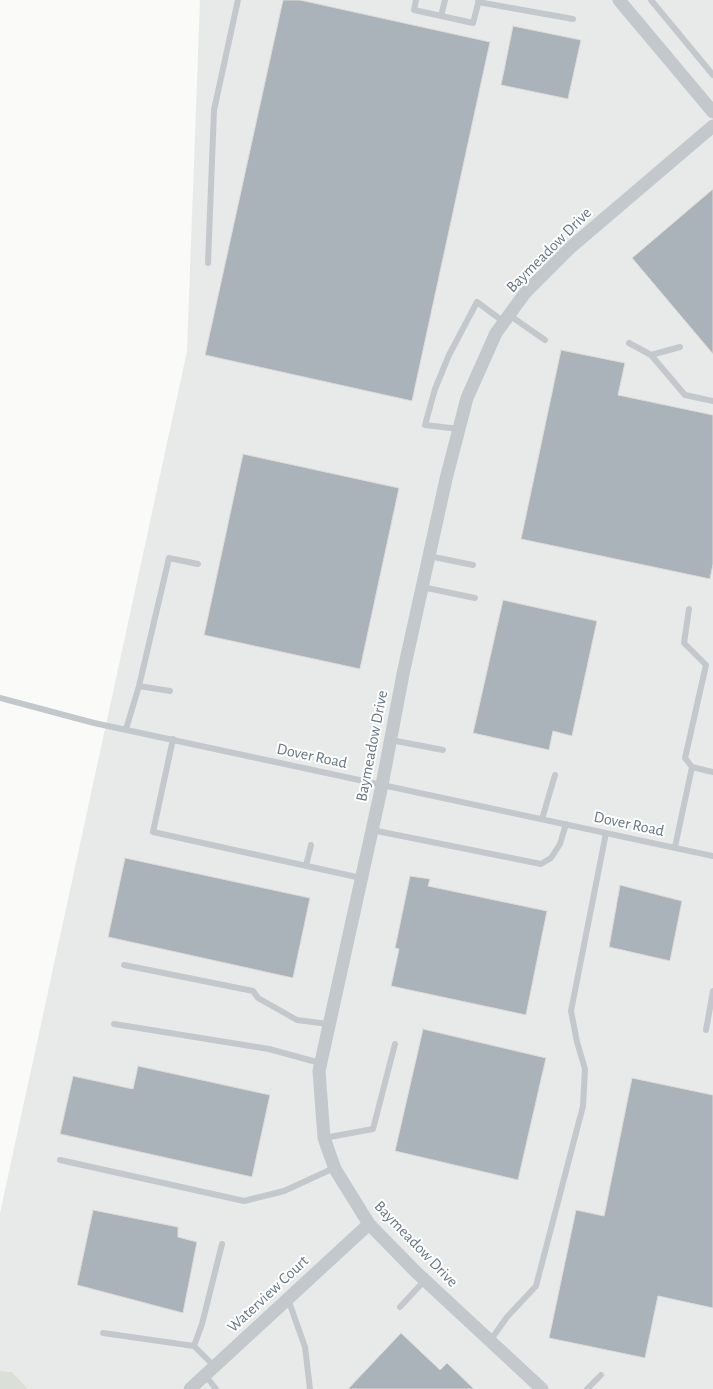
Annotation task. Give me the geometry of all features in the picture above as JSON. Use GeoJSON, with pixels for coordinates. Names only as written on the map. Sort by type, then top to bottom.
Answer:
{"type":"FeatureCollection","features":[{"type":"Feature","properties":{"kind":"street"},"geometry":{"type":"LineString","coordinates":[[619,0],[713,112]]}},
{"type":"Feature","properties":{"kind":"street","name":"Baymeadow Drive"},"geometry":{"type":"LineString","coordinates":[[542,1389],[425,1280],[369,1224],[334,1168],[324,1138],[319,1071],[320,1063],[382,785],[422,587],[446,479],[467,398],[496,333],[525,293],[571,247],[713,126]]}},
{"type":"Feature","properties":{"kind":"street","name":"Waterview Court"},"geometry":{"type":"LineString","coordinates":[[190,1389],[369,1224]]}},
{"type":"Feature","properties":{"kind":"lane"},"geometry":{"type":"LineString","coordinates":[[208,263],[214,110],[238,0]]}},
{"type":"Feature","properties":{"kind":"lane"},"geometry":{"type":"LineString","coordinates":[[416,0],[414,10],[473,23],[478,1],[573,19]]}},
{"type":"Feature","properties":{"kind":"lane"},"geometry":{"type":"LineString","coordinates":[[441,16],[445,0]]}},
{"type":"Feature","properties":{"kind":"lane"},"geometry":{"type":"LineString","coordinates":[[651,0],[713,74]]}},
{"type":"Feature","properties":{"kind":"lane"},"geometry":{"type":"LineString","coordinates":[[459,430],[425,425],[435,389],[449,355],[477,302],[545,340]]}},
{"type":"Feature","properties":{"kind":"lane"},"geometry":{"type":"LineString","coordinates":[[629,342],[651,355],[685,395],[713,401]]}},
{"type":"Feature","properties":{"kind":"lane"},"geometry":{"type":"LineString","coordinates":[[651,355],[680,347]]}},
{"type":"Feature","properties":{"kind":"lane"},"geometry":{"type":"LineString","coordinates":[[429,556],[472,565]]}},
{"type":"Feature","properties":{"kind":"lane"},"geometry":{"type":"LineString","coordinates":[[126,729],[139,686],[169,558],[198,564]]}},
{"type":"Feature","properties":{"kind":"lane"},"geometry":{"type":"LineString","coordinates":[[422,587],[475,598]]}},
{"type":"Feature","properties":{"kind":"lane"},"geometry":{"type":"LineString","coordinates":[[689,609],[684,643],[706,665],[713,666]]}},
{"type":"Feature","properties":{"kind":"lane"},"geometry":{"type":"LineString","coordinates":[[706,665],[685,758],[692,767],[713,772]]}},
{"type":"Feature","properties":{"kind":"lane"},"geometry":{"type":"LineString","coordinates":[[139,686],[170,691]]}},
{"type":"Feature","properties":{"kind":"lane","name":"Dover Road"},"geometry":{"type":"LineString","coordinates":[[0,698],[94,723],[713,856]]}},
{"type":"Feature","properties":{"kind":"lane"},"geometry":{"type":"LineString","coordinates":[[173,739],[153,832],[361,878]]}},
{"type":"Feature","properties":{"kind":"lane"},"geometry":{"type":"LineString","coordinates":[[391,740],[443,750]]}},
{"type":"Feature","properties":{"kind":"lane"},"geometry":{"type":"LineString","coordinates":[[675,847],[692,767]]}},
{"type":"Feature","properties":{"kind":"lane"},"geometry":{"type":"LineString","coordinates":[[542,819],[555,775]]}},
{"type":"Feature","properties":{"kind":"lane"},"geometry":{"type":"LineString","coordinates":[[372,830],[541,864],[551,858],[560,844],[566,824]]}},
{"type":"Feature","properties":{"kind":"lane"},"geometry":{"type":"LineString","coordinates":[[490,1341],[507,1317],[536,1286],[582,1106],[585,1069],[570,1011],[606,833]]}},
{"type":"Feature","properties":{"kind":"lane"},"geometry":{"type":"LineString","coordinates":[[306,866],[311,845]]}},
{"type":"Feature","properties":{"kind":"lane"},"geometry":{"type":"LineString","coordinates":[[124,965],[253,991],[258,998],[298,1020],[328,1024]]}},
{"type":"Feature","properties":{"kind":"lane"},"geometry":{"type":"LineString","coordinates":[[706,1030],[713,992]]}},
{"type":"Feature","properties":{"kind":"lane"},"geometry":{"type":"LineString","coordinates":[[114,1024],[268,1049],[320,1063]]}},
{"type":"Feature","properties":{"kind":"lane"},"geometry":{"type":"LineString","coordinates":[[324,1138],[373,1129],[395,1044]]}},
{"type":"Feature","properties":{"kind":"lane"},"geometry":{"type":"LineString","coordinates":[[60,1160],[244,1201],[284,1191],[334,1168]]}},
{"type":"Feature","properties":{"kind":"lane"},"geometry":{"type":"LineString","coordinates":[[194,1346],[202,1324],[222,1244]]}},
{"type":"Feature","properties":{"kind":"lane"},"geometry":{"type":"LineString","coordinates":[[400,1307],[425,1280]]}},
{"type":"Feature","properties":{"kind":"lane"},"geometry":{"type":"LineString","coordinates":[[288,1299],[305,1347],[310,1389]]}},
{"type":"Feature","properties":{"kind":"lane"},"geometry":{"type":"LineString","coordinates":[[104,1333],[194,1346]]}},
{"type":"Feature","properties":{"kind":"lane"},"geometry":{"type":"LineString","coordinates":[[194,1346],[209,1371],[216,1389]]}},
{"type":"Feature","properties":{"kind":"lane"},"geometry":{"type":"LineString","coordinates":[[587,1389],[601,1375]]}},
{"type":"Feature","properties":{"kind":"shaded area"},"geometry":{"type":"Polygon","coordinates":[[[200,0],[713,0],[713,1389],[28,1389],[12,1372],[0,1371],[0,1213],[187,351],[200,0]]]}},
{"type":"Feature","properties":{"kind":"shaded area"},"geometry":{"type":"Polygon","coordinates":[[[0,1371],[12,1372],[28,1389],[0,1389],[0,1371]]]}},
{"type":"Feature","properties":{"kind":"building"},"geometry":{"type":"Polygon","coordinates":[[[283,0],[300,0],[490,42],[412,401],[205,355],[283,0]]]}},
{"type":"Feature","properties":{"kind":"building"},"geometry":{"type":"Polygon","coordinates":[[[513,26],[581,40],[568,99],[501,85],[513,26]]]}},
{"type":"Feature","properties":{"kind":"building"},"geometry":{"type":"Polygon","coordinates":[[[713,189],[713,354],[632,258],[713,189]]]}},
{"type":"Feature","properties":{"kind":"building"},"geometry":{"type":"Polygon","coordinates":[[[561,350],[625,363],[618,395],[713,415],[713,564],[710,579],[521,539],[561,350]]]}},
{"type":"Feature","properties":{"kind":"building"},"geometry":{"type":"Polygon","coordinates":[[[243,454],[399,488],[360,669],[204,635],[243,454]]]}},
{"type":"Feature","properties":{"kind":"building"},"geometry":{"type":"Polygon","coordinates":[[[503,600],[597,621],[572,736],[553,731],[549,750],[473,733],[503,600]]]}},
{"type":"Feature","properties":{"kind":"building"},"geometry":{"type":"Polygon","coordinates":[[[125,858],[310,898],[293,978],[108,937],[125,858]]]}},
{"type":"Feature","properties":{"kind":"building"},"geometry":{"type":"Polygon","coordinates":[[[410,876],[430,879],[428,886],[547,911],[526,1015],[391,986],[399,949],[395,948],[410,876]]]}},
{"type":"Feature","properties":{"kind":"building"},"geometry":{"type":"Polygon","coordinates":[[[620,885],[682,901],[670,961],[609,947],[620,885]]]}},
{"type":"Feature","properties":{"kind":"building"},"geometry":{"type":"Polygon","coordinates":[[[423,1029],[546,1058],[518,1180],[395,1151],[423,1029]]]}},
{"type":"Feature","properties":{"kind":"building"},"geometry":{"type":"Polygon","coordinates":[[[138,1066],[270,1095],[252,1177],[60,1134],[73,1076],[133,1089],[138,1066]]]}},
{"type":"Feature","properties":{"kind":"building"},"geometry":{"type":"Polygon","coordinates":[[[632,1078],[713,1095],[713,1308],[658,1296],[645,1358],[549,1338],[576,1210],[604,1216],[632,1078]]]}},
{"type":"Feature","properties":{"kind":"building"},"geometry":{"type":"Polygon","coordinates":[[[93,1210],[178,1227],[178,1237],[197,1242],[183,1313],[77,1285],[93,1210]]]}},
{"type":"Feature","properties":{"kind":"building"},"geometry":{"type":"Polygon","coordinates":[[[401,1333],[440,1370],[447,1363],[474,1389],[348,1389],[401,1333]]]}}]}
